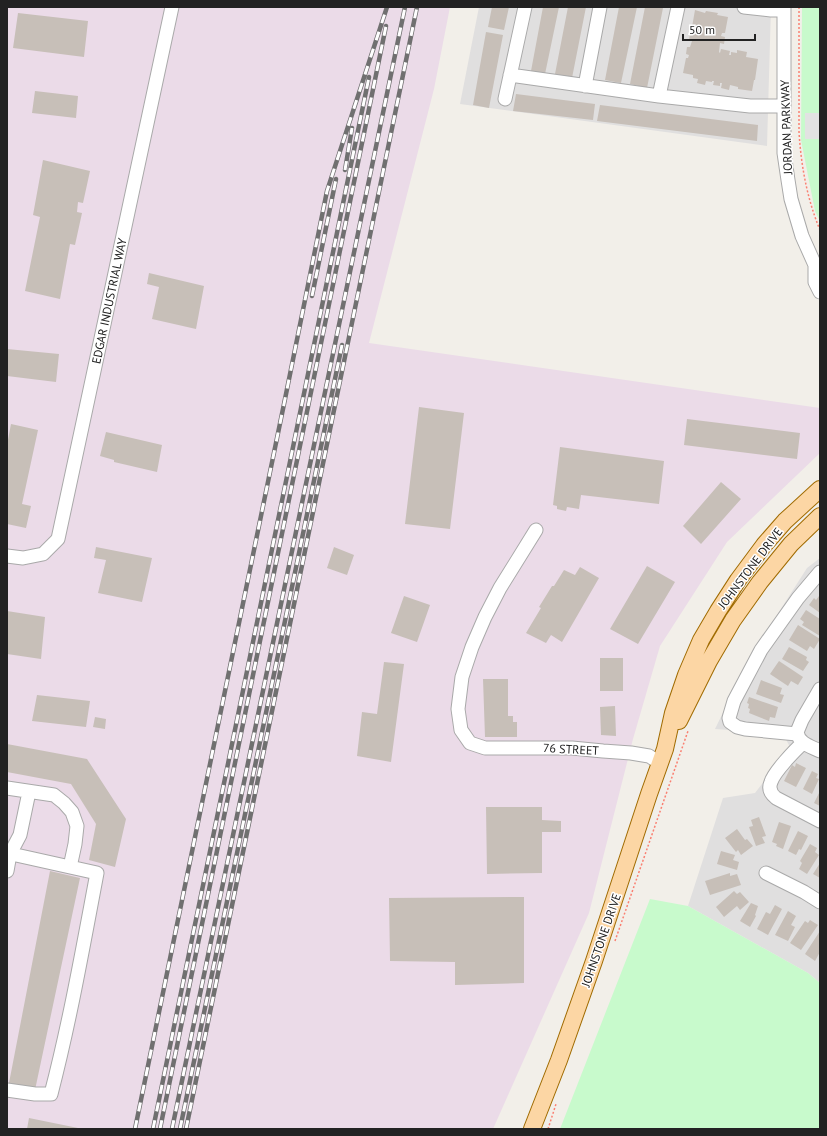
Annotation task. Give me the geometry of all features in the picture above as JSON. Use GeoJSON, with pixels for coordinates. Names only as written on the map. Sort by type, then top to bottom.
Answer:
{"type":"FeatureCollection","features":[{"type":"Feature","properties":{"kind":"main road","name":"JOHNSTONE DRIVE"},"geometry":{"type":"LineString","coordinates":[[532,1129],[559,1060],[594,961],[663,756],[686,675],[701,640],[738,580],[764,545],[785,521],[820,489]]}},
{"type":"Feature","properties":{"kind":"main road","name":"JOHNSTONE DRIVE"},"geometry":{"type":"LineString","coordinates":[[663,756],[709,661],[733,620],[760,582],[791,544],[820,516]]}},
{"type":"Feature","properties":{"kind":"street","name":"EDGAR INDUSTRIAL WAY"},"geometry":{"type":"LineString","coordinates":[[7,556],[23,558],[43,554],[58,540],[172,7]]}},
{"type":"Feature","properties":{"kind":"street"},"geometry":{"type":"LineString","coordinates":[[505,99],[525,7]]}},
{"type":"Feature","properties":{"kind":"street"},"geometry":{"type":"LineString","coordinates":[[585,86],[600,7]]}},
{"type":"Feature","properties":{"kind":"street"},"geometry":{"type":"LineString","coordinates":[[660,96],[678,7]]}},
{"type":"Feature","properties":{"kind":"street"},"geometry":{"type":"LineString","coordinates":[[744,7],[771,10],[784,9]]}},
{"type":"Feature","properties":{"kind":"street","name":"JORDAN PARKWAY"},"geometry":{"type":"LineString","coordinates":[[784,9],[784,153],[791,199],[802,236],[818,267],[815,282],[820,290]]}},
{"type":"Feature","properties":{"kind":"street"},"geometry":{"type":"LineString","coordinates":[[510,75],[660,96],[750,106],[784,106]]}},
{"type":"Feature","properties":{"kind":"street","name":"76 STREET"},"geometry":{"type":"LineString","coordinates":[[536,530],[500,588],[485,617],[472,648],[462,677],[458,709],[461,730],[470,743],[485,748],[572,748],[631,753],[648,756],[663,756]]}},
{"type":"Feature","properties":{"kind":"street"},"geometry":{"type":"LineString","coordinates":[[820,572],[798,598],[761,650],[734,701],[729,718],[730,722],[737,727],[799,736],[820,751]]}},
{"type":"Feature","properties":{"kind":"street"},"geometry":{"type":"LineString","coordinates":[[820,689],[802,720],[795,750],[770,782],[770,791],[772,795],[820,821]]}},
{"type":"Feature","properties":{"kind":"street"},"geometry":{"type":"LineString","coordinates":[[7,788],[54,795],[72,812],[77,826],[70,866]]}},
{"type":"Feature","properties":{"kind":"street"},"geometry":{"type":"LineString","coordinates":[[7,871],[9,853],[20,835],[29,792]]}},
{"type":"Feature","properties":{"kind":"street"},"geometry":{"type":"LineString","coordinates":[[7,1090],[35,1094],[51,1094],[63,1049],[97,873],[9,853]]}},
{"type":"Feature","properties":{"kind":"street"},"geometry":{"type":"LineString","coordinates":[[766,873],[804,892],[820,902]]}},
{"type":"Feature","properties":{"kind":"path"},"geometry":{"type":"LineString","coordinates":[[799,7],[800,151],[807,190],[820,230]]}},
{"type":"Feature","properties":{"kind":"path"},"geometry":{"type":"LineString","coordinates":[[614,945],[688,731]]}},
{"type":"Feature","properties":{"kind":"path"},"geometry":{"type":"LineString","coordinates":[[548,1129],[558,1100]]}},
{"type":"Feature","properties":{"kind":"shaded area"},"geometry":{"type":"Polygon","coordinates":[[[7,7],[450,7],[434,89],[369,343],[820,408],[820,453],[727,542],[660,646],[633,739],[589,913],[493,1129],[7,1129],[7,7]]]}},
{"type":"Feature","properties":{"kind":"shaded area"},"geometry":{"type":"Polygon","coordinates":[[[479,7],[771,7],[767,146],[460,104],[479,7]]]}},
{"type":"Feature","properties":{"kind":"shaded area"},"geometry":{"type":"Polygon","coordinates":[[[805,113],[820,113],[820,139],[805,139],[805,113]]]}},
{"type":"Feature","properties":{"kind":"shaded area"},"geometry":{"type":"Polygon","coordinates":[[[820,558],[820,983],[808,973],[688,906],[723,798],[755,793],[790,747],[783,734],[715,729],[749,659],[807,568],[820,558]]]}},
{"type":"Feature","properties":{"kind":"green space"},"geometry":{"type":"Polygon","coordinates":[[[802,7],[820,7],[820,221],[815,211],[801,140],[802,7]]]}},
{"type":"Feature","properties":{"kind":"green space"},"geometry":{"type":"Polygon","coordinates":[[[650,899],[688,906],[808,973],[820,983],[820,1129],[560,1129],[650,899]]]}},
{"type":"Feature","properties":{"kind":"building"},"geometry":{"type":"Polygon","coordinates":[[[492,7],[509,7],[504,30],[488,27],[492,7]]]}},
{"type":"Feature","properties":{"kind":"building"},"geometry":{"type":"Polygon","coordinates":[[[543,7],[559,7],[545,74],[531,71],[543,7]]]}},
{"type":"Feature","properties":{"kind":"building"},"geometry":{"type":"Polygon","coordinates":[[[568,7],[586,7],[572,78],[555,74],[568,7]]]}},
{"type":"Feature","properties":{"kind":"building"},"geometry":{"type":"Polygon","coordinates":[[[619,7],[637,7],[621,83],[605,80],[619,7]]]}},
{"type":"Feature","properties":{"kind":"building"},"geometry":{"type":"Polygon","coordinates":[[[645,7],[663,8],[647,88],[630,84],[645,7]]]}},
{"type":"Feature","properties":{"kind":"building"},"geometry":{"type":"Polygon","coordinates":[[[695,10],[705,13],[706,11],[718,13],[717,15],[728,17],[725,33],[722,33],[721,36],[725,37],[724,44],[720,43],[720,53],[721,49],[730,51],[729,55],[731,55],[731,52],[737,53],[737,50],[747,52],[746,57],[758,59],[752,91],[738,89],[738,87],[730,85],[729,90],[721,88],[722,83],[720,83],[720,86],[713,85],[714,81],[706,81],[705,85],[697,83],[698,79],[693,78],[693,75],[683,73],[686,58],[688,58],[689,55],[686,54],[687,47],[690,47],[692,41],[689,41],[690,32],[693,32],[694,28],[692,27],[695,10]]]}},
{"type":"Feature","properties":{"kind":"building"},"geometry":{"type":"Polygon","coordinates":[[[18,13],[88,21],[84,57],[13,48],[18,13]]]}},
{"type":"Feature","properties":{"kind":"building"},"geometry":{"type":"Polygon","coordinates":[[[486,32],[503,35],[489,108],[473,105],[486,32]]]}},
{"type":"Feature","properties":{"kind":"building"},"geometry":{"type":"Polygon","coordinates":[[[35,91],[78,96],[76,118],[32,113],[35,91]]]}},
{"type":"Feature","properties":{"kind":"building"},"geometry":{"type":"Polygon","coordinates":[[[516,94],[595,104],[593,120],[513,111],[516,94]]]}},
{"type":"Feature","properties":{"kind":"building"},"geometry":{"type":"Polygon","coordinates":[[[600,105],[758,125],[757,141],[597,121],[600,105]]]}},
{"type":"Feature","properties":{"kind":"building"},"geometry":{"type":"Polygon","coordinates":[[[43,160],[90,171],[83,203],[78,202],[77,212],[82,213],[75,245],[70,244],[60,299],[25,291],[40,217],[33,215],[43,160]]]}},
{"type":"Feature","properties":{"kind":"building"},"geometry":{"type":"Polygon","coordinates":[[[149,273],[204,286],[196,329],[152,319],[159,287],[147,284],[149,273]]]}},
{"type":"Feature","properties":{"kind":"building"},"geometry":{"type":"Polygon","coordinates":[[[7,349],[59,354],[56,382],[7,376],[7,349]]]}},
{"type":"Feature","properties":{"kind":"building"},"geometry":{"type":"Polygon","coordinates":[[[419,407],[464,413],[450,529],[405,524],[419,407]]]}},
{"type":"Feature","properties":{"kind":"building"},"geometry":{"type":"Polygon","coordinates":[[[687,419],[800,433],[797,459],[684,445],[687,419]]]}},
{"type":"Feature","properties":{"kind":"building"},"geometry":{"type":"Polygon","coordinates":[[[11,424],[38,430],[22,504],[31,506],[26,528],[7,524],[7,445],[11,424]]]}},
{"type":"Feature","properties":{"kind":"building"},"geometry":{"type":"Polygon","coordinates":[[[106,432],[162,445],[157,472],[114,462],[114,460],[100,456],[106,432]]]}},
{"type":"Feature","properties":{"kind":"building"},"geometry":{"type":"Polygon","coordinates":[[[560,447],[664,461],[659,504],[581,495],[579,509],[567,507],[566,511],[557,509],[557,506],[553,505],[560,447]]]}},
{"type":"Feature","properties":{"kind":"building"},"geometry":{"type":"Polygon","coordinates":[[[721,482],[741,499],[701,544],[683,526],[721,482]]]}},
{"type":"Feature","properties":{"kind":"building"},"geometry":{"type":"Polygon","coordinates":[[[96,547],[152,558],[142,602],[98,593],[106,560],[94,558],[96,547]]]}},
{"type":"Feature","properties":{"kind":"building"},"geometry":{"type":"Polygon","coordinates":[[[334,547],[354,555],[347,575],[327,568],[334,547]]]}},
{"type":"Feature","properties":{"kind":"building"},"geometry":{"type":"Polygon","coordinates":[[[647,566],[675,582],[638,644],[610,629],[647,566]]]}},
{"type":"Feature","properties":{"kind":"building"},"geometry":{"type":"Polygon","coordinates":[[[580,567],[599,578],[562,642],[551,635],[546,643],[526,633],[541,608],[539,607],[564,570],[575,575],[580,567]]]}},
{"type":"Feature","properties":{"kind":"building"},"geometry":{"type":"Polygon","coordinates":[[[404,596],[430,605],[417,642],[391,633],[404,596]]]}},
{"type":"Feature","properties":{"kind":"building"},"geometry":{"type":"Polygon","coordinates":[[[819,596],[820,613],[809,605],[814,598],[816,600],[819,596]]]}},
{"type":"Feature","properties":{"kind":"building"},"geometry":{"type":"Polygon","coordinates":[[[806,610],[820,619],[820,636],[802,625],[804,622],[800,619],[806,610]]]}},
{"type":"Feature","properties":{"kind":"building"},"geometry":{"type":"Polygon","coordinates":[[[7,611],[45,617],[41,659],[7,654],[7,611]]]}},
{"type":"Feature","properties":{"kind":"building"},"geometry":{"type":"Polygon","coordinates":[[[798,625],[820,639],[814,649],[810,646],[807,651],[789,640],[798,625]]]}},
{"type":"Feature","properties":{"kind":"building"},"geometry":{"type":"Polygon","coordinates":[[[789,647],[807,657],[806,660],[809,662],[803,671],[782,659],[789,647]]]}},
{"type":"Feature","properties":{"kind":"building"},"geometry":{"type":"Polygon","coordinates":[[[600,658],[623,658],[623,691],[600,691],[600,658]]]}},
{"type":"Feature","properties":{"kind":"building"},"geometry":{"type":"Polygon","coordinates":[[[779,661],[803,677],[798,685],[791,681],[788,686],[770,674],[779,661]]]}},
{"type":"Feature","properties":{"kind":"building"},"geometry":{"type":"Polygon","coordinates":[[[384,662],[404,664],[391,762],[357,756],[362,712],[377,714],[384,662]]]}},
{"type":"Feature","properties":{"kind":"building"},"geometry":{"type":"Polygon","coordinates":[[[483,679],[508,679],[508,716],[513,716],[513,722],[517,722],[517,737],[485,737],[483,679]]]}},
{"type":"Feature","properties":{"kind":"building"},"geometry":{"type":"Polygon","coordinates":[[[761,680],[782,688],[780,694],[784,695],[781,703],[756,694],[761,680]]]}},
{"type":"Feature","properties":{"kind":"building"},"geometry":{"type":"Polygon","coordinates":[[[37,695],[90,701],[86,727],[32,721],[37,695]]]}},
{"type":"Feature","properties":{"kind":"building"},"geometry":{"type":"Polygon","coordinates":[[[749,697],[778,707],[775,718],[770,717],[769,721],[749,713],[749,704],[747,703],[749,697]]]}},
{"type":"Feature","properties":{"kind":"building"},"geometry":{"type":"Polygon","coordinates":[[[615,706],[616,736],[601,735],[600,707],[615,706]]]}},
{"type":"Feature","properties":{"kind":"building"},"geometry":{"type":"Polygon","coordinates":[[[95,717],[106,719],[105,729],[93,727],[95,717]]]}},
{"type":"Feature","properties":{"kind":"building"},"geometry":{"type":"Polygon","coordinates":[[[7,744],[87,759],[126,819],[115,867],[89,860],[96,824],[71,784],[7,772],[7,744]]]}},
{"type":"Feature","properties":{"kind":"building"},"geometry":{"type":"Polygon","coordinates":[[[796,763],[806,768],[796,787],[784,781],[792,765],[795,767],[796,763]]]}},
{"type":"Feature","properties":{"kind":"building"},"geometry":{"type":"Polygon","coordinates":[[[812,771],[818,774],[816,778],[819,779],[812,794],[803,789],[812,771]]]}},
{"type":"Feature","properties":{"kind":"building"},"geometry":{"type":"Polygon","coordinates":[[[820,791],[820,806],[814,803],[820,791]]]}},
{"type":"Feature","properties":{"kind":"building"},"geometry":{"type":"Polygon","coordinates":[[[486,807],[542,807],[542,820],[561,821],[561,832],[542,832],[542,873],[487,874],[486,807]]]}},
{"type":"Feature","properties":{"kind":"building"},"geometry":{"type":"Polygon","coordinates":[[[759,817],[766,836],[762,837],[765,843],[756,846],[749,827],[753,826],[751,820],[759,817]]]}},
{"type":"Feature","properties":{"kind":"building"},"geometry":{"type":"Polygon","coordinates":[[[779,822],[791,826],[783,849],[776,846],[777,844],[772,842],[779,822]]]}},
{"type":"Feature","properties":{"kind":"building"},"geometry":{"type":"Polygon","coordinates":[[[737,829],[745,840],[747,839],[753,846],[741,855],[738,850],[736,852],[725,838],[737,829]]]}},
{"type":"Feature","properties":{"kind":"building"},"geometry":{"type":"Polygon","coordinates":[[[798,831],[808,836],[801,850],[799,849],[796,855],[788,851],[798,831]]]}},
{"type":"Feature","properties":{"kind":"building"},"geometry":{"type":"Polygon","coordinates":[[[810,844],[817,848],[815,852],[819,855],[807,874],[799,869],[802,863],[800,861],[810,844]]]}},
{"type":"Feature","properties":{"kind":"building"},"geometry":{"type":"Polygon","coordinates":[[[721,851],[735,855],[733,860],[739,862],[737,870],[717,864],[721,851]]]}},
{"type":"Feature","properties":{"kind":"building"},"geometry":{"type":"Polygon","coordinates":[[[820,863],[820,878],[813,874],[820,863]]]}},
{"type":"Feature","properties":{"kind":"building"},"geometry":{"type":"Polygon","coordinates":[[[50,871],[80,878],[35,1090],[9,1083],[50,871]]]}},
{"type":"Feature","properties":{"kind":"building"},"geometry":{"type":"Polygon","coordinates":[[[730,873],[730,876],[737,874],[741,885],[710,895],[705,881],[730,873]]]}},
{"type":"Feature","properties":{"kind":"building"},"geometry":{"type":"Polygon","coordinates":[[[734,891],[737,894],[740,892],[749,902],[740,910],[737,906],[724,917],[716,907],[734,891]]]}},
{"type":"Feature","properties":{"kind":"building"},"geometry":{"type":"Polygon","coordinates":[[[524,897],[524,983],[455,985],[455,962],[390,961],[389,898],[524,897]]]}},
{"type":"Feature","properties":{"kind":"building"},"geometry":{"type":"Polygon","coordinates":[[[751,903],[758,906],[756,916],[750,927],[740,921],[751,903]]]}},
{"type":"Feature","properties":{"kind":"building"},"geometry":{"type":"Polygon","coordinates":[[[775,905],[782,909],[768,935],[757,929],[766,912],[770,914],[775,905]]]}},
{"type":"Feature","properties":{"kind":"building"},"geometry":{"type":"Polygon","coordinates":[[[788,911],[796,916],[791,925],[795,927],[788,941],[775,935],[788,911]]]}},
{"type":"Feature","properties":{"kind":"building"},"geometry":{"type":"Polygon","coordinates":[[[810,920],[818,925],[801,950],[790,943],[805,921],[808,923],[810,920]]]}},
{"type":"Feature","properties":{"kind":"building"},"geometry":{"type":"Polygon","coordinates":[[[820,931],[820,952],[815,961],[805,954],[820,931]]]}},
{"type":"Feature","properties":{"kind":"building"},"geometry":{"type":"Polygon","coordinates":[[[29,1118],[78,1128],[78,1129],[27,1129],[29,1118]]]}},
{"type":"Feature","properties":{"kind":"railway"},"geometry":{"type":"LineString","coordinates":[[135,1129],[327,191],[387,7]]}},
{"type":"Feature","properties":{"kind":"railway"},"geometry":{"type":"LineString","coordinates":[[172,1129],[405,7]]}},
{"type":"Feature","properties":{"kind":"railway"},"geometry":{"type":"LineString","coordinates":[[186,1129],[417,7]]}},
{"type":"Feature","properties":{"kind":"railway"},"geometry":{"type":"LineString","coordinates":[[160,1129],[386,26]]}},
{"type":"Feature","properties":{"kind":"railway"},"geometry":{"type":"LineString","coordinates":[[153,1129],[369,77]]}},
{"type":"Feature","properties":{"kind":"railway"},"geometry":{"type":"LineString","coordinates":[[345,170],[352,128]]}},
{"type":"Feature","properties":{"kind":"railway"},"geometry":{"type":"LineString","coordinates":[[312,296],[336,179]]}},
{"type":"Feature","properties":{"kind":"railway"},"geometry":{"type":"LineString","coordinates":[[180,1129],[342,345]]}}]}
